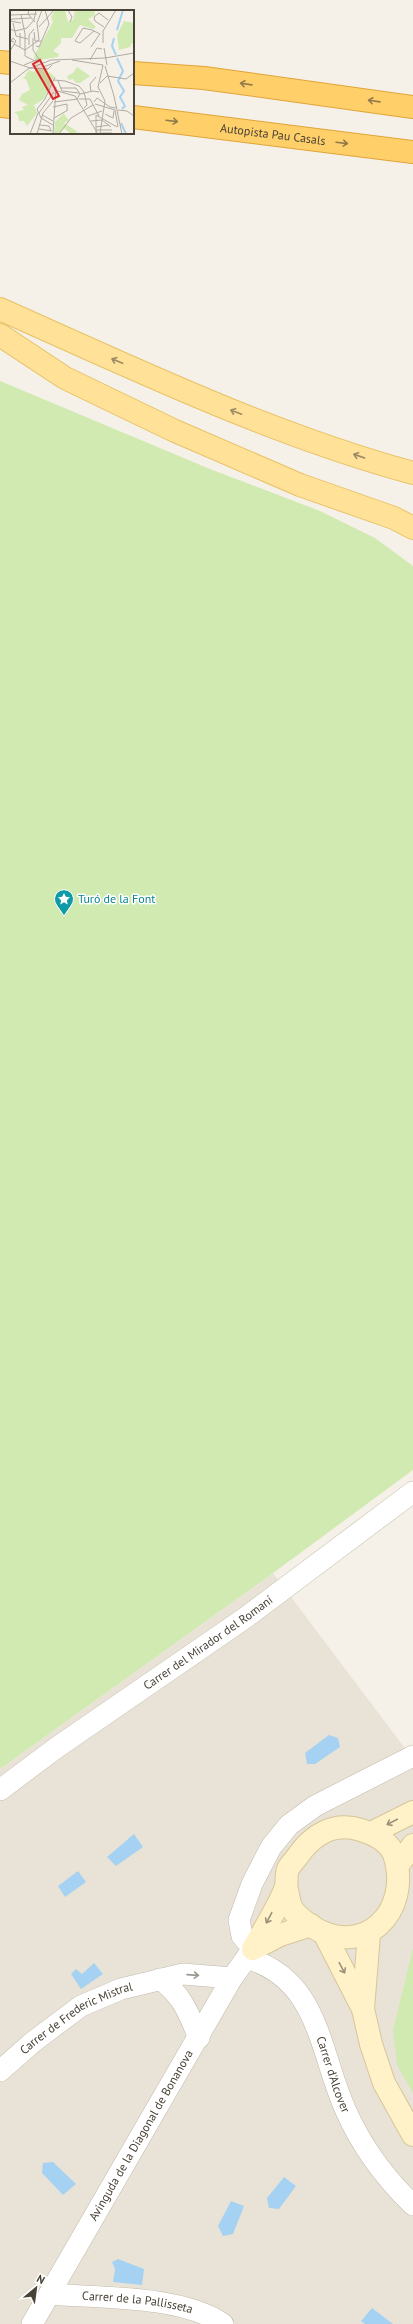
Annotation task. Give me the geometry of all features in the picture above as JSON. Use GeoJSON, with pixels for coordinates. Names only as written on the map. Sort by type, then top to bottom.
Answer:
{"type":"FeatureCollection","features":[{"type":"Feature","properties":{"kind":"highway"},"geometry":{"type":"LineString","coordinates":[[0,62],[10,63]]}},
{"type":"Feature","properties":{"kind":"highway"},"geometry":{"type":"LineString","coordinates":[[134,73],[204,78],[413,107]]}},
{"type":"Feature","properties":{"kind":"highway"},"geometry":{"type":"LineString","coordinates":[[0,106],[10,107]]}},
{"type":"Feature","properties":{"kind":"highway","name":"Autopista Pau Casals"},"geometry":{"type":"LineString","coordinates":[[134,117],[413,152]]}},
{"type":"Feature","properties":{"kind":"main road"},"geometry":{"type":"LineString","coordinates":[[0,309],[225,408],[294,434],[407,473]]}},
{"type":"Feature","properties":{"kind":"main road"},"geometry":{"type":"LineString","coordinates":[[0,334],[120,393],[301,473],[413,511]]}},
{"type":"Feature","properties":{"kind":"main road"},"geometry":{"type":"LineString","coordinates":[[0,334],[65,378],[175,431],[300,485],[394,518],[413,528]]}},
{"type":"Feature","properties":{"kind":"street","name":"Carrer del Mirador del Romaní"},"geometry":{"type":"LineString","coordinates":[[0,1790],[56,1748],[244,1618],[413,1492]]}},
{"type":"Feature","properties":{"kind":"street"},"geometry":{"type":"LineString","coordinates":[[250,1954],[242,1936],[239,1920],[252,1884],[271,1847],[288,1825],[315,1806],[413,1756]]}},
{"type":"Feature","properties":{"kind":"street"},"geometry":{"type":"LineString","coordinates":[[372,1833],[413,1812]]}},
{"type":"Feature","properties":{"kind":"street"},"geometry":{"type":"LineString","coordinates":[[250,1954],[286,1887],[288,1869],[306,1844],[320,1833],[337,1828],[355,1827],[372,1833],[383,1841],[393,1852],[399,1864],[402,1881],[398,1902],[394,1912],[383,1925],[369,1934],[354,1938],[339,1938],[317,1929],[292,1908],[286,1887]]}},
{"type":"Feature","properties":{"kind":"street"},"geometry":{"type":"LineString","coordinates":[[399,1864],[413,1845]]}},
{"type":"Feature","properties":{"kind":"street"},"geometry":{"type":"LineString","coordinates":[[250,1954],[280,1935],[317,1929]]}},
{"type":"Feature","properties":{"kind":"street"},"geometry":{"type":"LineString","coordinates":[[317,1929],[363,2009],[371,2044],[384,2083],[413,2135]]}},
{"type":"Feature","properties":{"kind":"street"},"geometry":{"type":"LineString","coordinates":[[363,2009],[369,1934]]}},
{"type":"Feature","properties":{"kind":"street","name":"Avinguda de la Diagonal de Bonanova"},"geometry":{"type":"LineString","coordinates":[[32,2324],[199,2038],[232,1978],[250,1954]]}},
{"type":"Feature","properties":{"kind":"street","name":"Carrer d'Alcover"},"geometry":{"type":"LineString","coordinates":[[250,1954],[285,1978],[309,2007],[346,2111],[372,2158],[413,2205]]}},
{"type":"Feature","properties":{"kind":"street","name":"Carrer de Frederic Mistral"},"geometry":{"type":"LineString","coordinates":[[0,2071],[33,2042],[81,2006],[121,1989],[183,1974],[232,1978]]}},
{"type":"Feature","properties":{"kind":"street"},"geometry":{"type":"LineString","coordinates":[[160,1979],[175,1990],[184,2002],[199,2038]]}},
{"type":"Feature","properties":{"kind":"street","name":"Carrer de la Pallisseta"},"geometry":{"type":"LineString","coordinates":[[49,2294],[158,2302],[189,2310],[223,2324]]}},
{"type":"Feature","properties":{"kind":"shaded area"},"geometry":{"type":"Polygon","coordinates":[[[273,1573],[413,1759],[413,2324],[0,2324],[0,1769],[273,1573]]]}},
{"type":"Feature","properties":{"kind":"green space"},"geometry":{"type":"Polygon","coordinates":[[[0,381],[210,469],[320,511],[375,538],[413,566],[413,1470],[273,1573],[0,1769],[0,381]]]}},
{"type":"Feature","properties":{"kind":"green space"},"geometry":{"type":"Polygon","coordinates":[[[413,1948],[413,2093],[397,2065],[393,2030],[413,1948]]]}},
{"type":"Feature","properties":{"kind":"water"},"geometry":{"type":"Polygon","coordinates":[[[329,1735],[338,1738],[340,1747],[315,1764],[307,1764],[305,1753],[329,1735]]]}},
{"type":"Feature","properties":{"kind":"water"},"geometry":{"type":"Polygon","coordinates":[[[134,1834],[143,1847],[116,1866],[107,1857],[134,1834]]]}},
{"type":"Feature","properties":{"kind":"water"},"geometry":{"type":"Polygon","coordinates":[[[78,1871],[86,1882],[65,1897],[58,1886],[78,1871]]]}},
{"type":"Feature","properties":{"kind":"water"},"geometry":{"type":"Polygon","coordinates":[[[94,1963],[103,1974],[81,1989],[71,1974],[76,1969],[82,1974],[94,1963]]]}},
{"type":"Feature","properties":{"kind":"water"},"geometry":{"type":"Polygon","coordinates":[[[53,2162],[76,2184],[63,2195],[42,2173],[43,2163],[53,2162]]]}},
{"type":"Feature","properties":{"kind":"water"},"geometry":{"type":"Polygon","coordinates":[[[284,2177],[296,2186],[279,2209],[269,2208],[267,2198],[284,2177]]]}},
{"type":"Feature","properties":{"kind":"water"},"geometry":{"type":"Polygon","coordinates":[[[231,2201],[244,2206],[233,2234],[223,2236],[218,2226],[231,2201]]]}},
{"type":"Feature","properties":{"kind":"water"},"geometry":{"type":"Polygon","coordinates":[[[118,2259],[144,2269],[142,2285],[113,2282],[115,2269],[112,2262],[118,2259]]]}},
{"type":"Feature","properties":{"kind":"water"},"geometry":{"type":"Polygon","coordinates":[[[372,2308],[393,2324],[365,2324],[361,2321],[372,2308]]]}},
{"type":"Feature","properties":{"kind":"place","name":"Turó de la Font"},"geometry":{"type":"Point","coordinates":[64,916]}}]}
